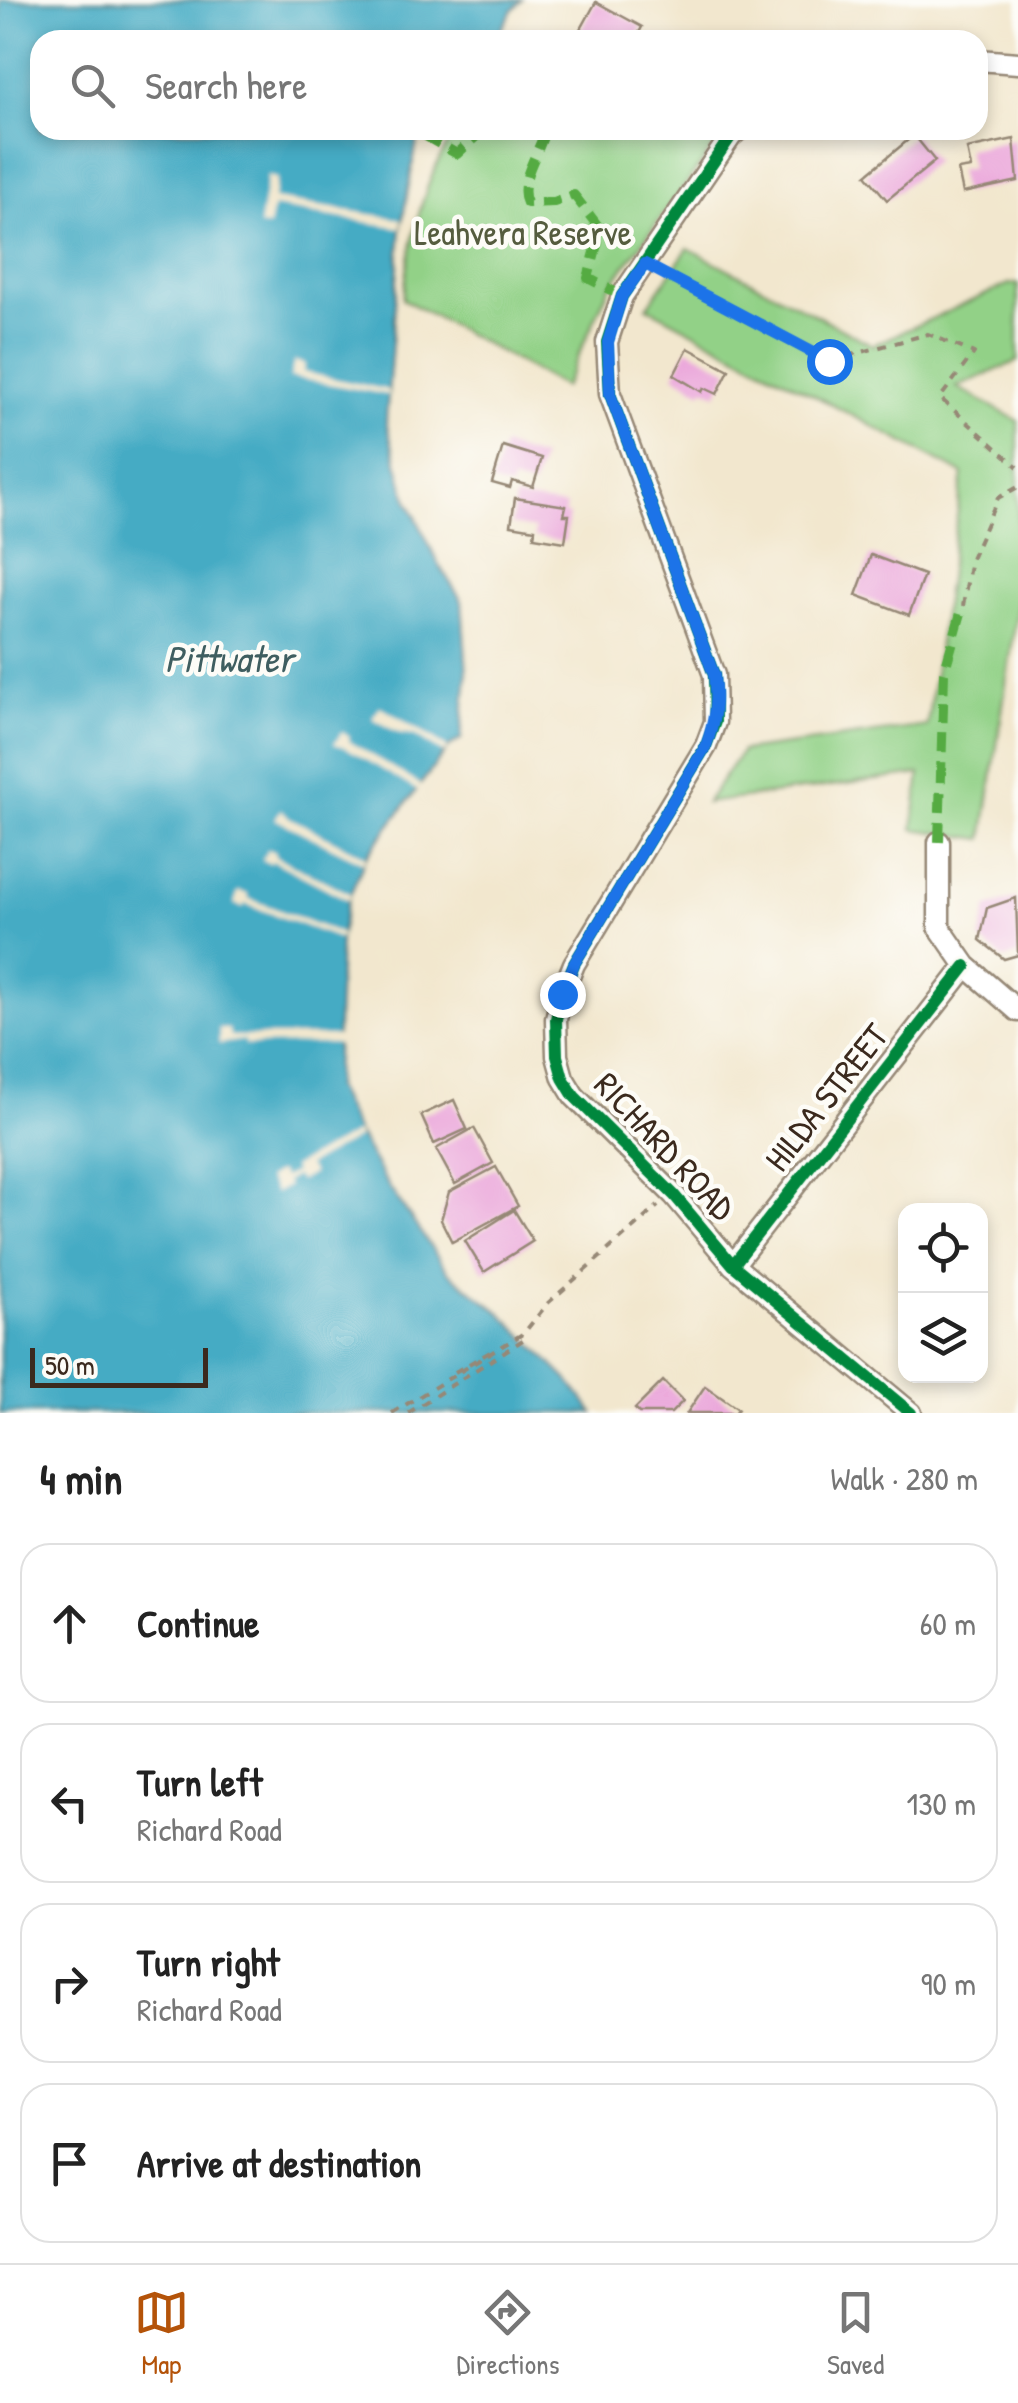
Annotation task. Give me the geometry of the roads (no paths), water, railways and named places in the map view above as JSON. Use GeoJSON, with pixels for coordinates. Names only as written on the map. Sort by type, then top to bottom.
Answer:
{"type":"FeatureCollection","features":[{"type":"Feature","properties":{"kind":"street"},"geometry":{"type":"LineString","coordinates":[[988,61],[1018,63]]}},
{"type":"Feature","properties":{"kind":"street","name":"RICHARD ROAD"},"geometry":{"type":"LineString","coordinates":[[728,140],[622,296],[608,342],[610,394],[714,675],[715,722],[706,746],[574,964],[562,994],[555,1040],[563,1078],[574,1096],[674,1195],[733,1265],[911,1413]]}},
{"type":"Feature","properties":{"kind":"street"},"geometry":{"type":"LineString","coordinates":[[939,842],[940,926],[966,966],[1018,1012]]}},
{"type":"Feature","properties":{"kind":"street","name":"HILDA STREET"},"geometry":{"type":"LineString","coordinates":[[733,1265],[966,966]]}},
{"type":"Feature","properties":{"kind":"water","name":"Pittwater"},"geometry":{"type":"Polygon","coordinates":[[[0,0],[522,0],[501,30],[30,30],[30,140],[418,140],[401,228],[386,422],[407,498],[439,565],[462,601],[467,675],[461,739],[448,748],[366,857],[348,900],[340,939],[335,1087],[389,1187],[449,1273],[501,1313],[569,1381],[594,1413],[0,1413],[0,0]]]}},
{"type":"Feature","properties":{"kind":"park label","name":"Leahvera Reserve"},"geometry":{"type":"Point","coordinates":[523,232]}}]}
